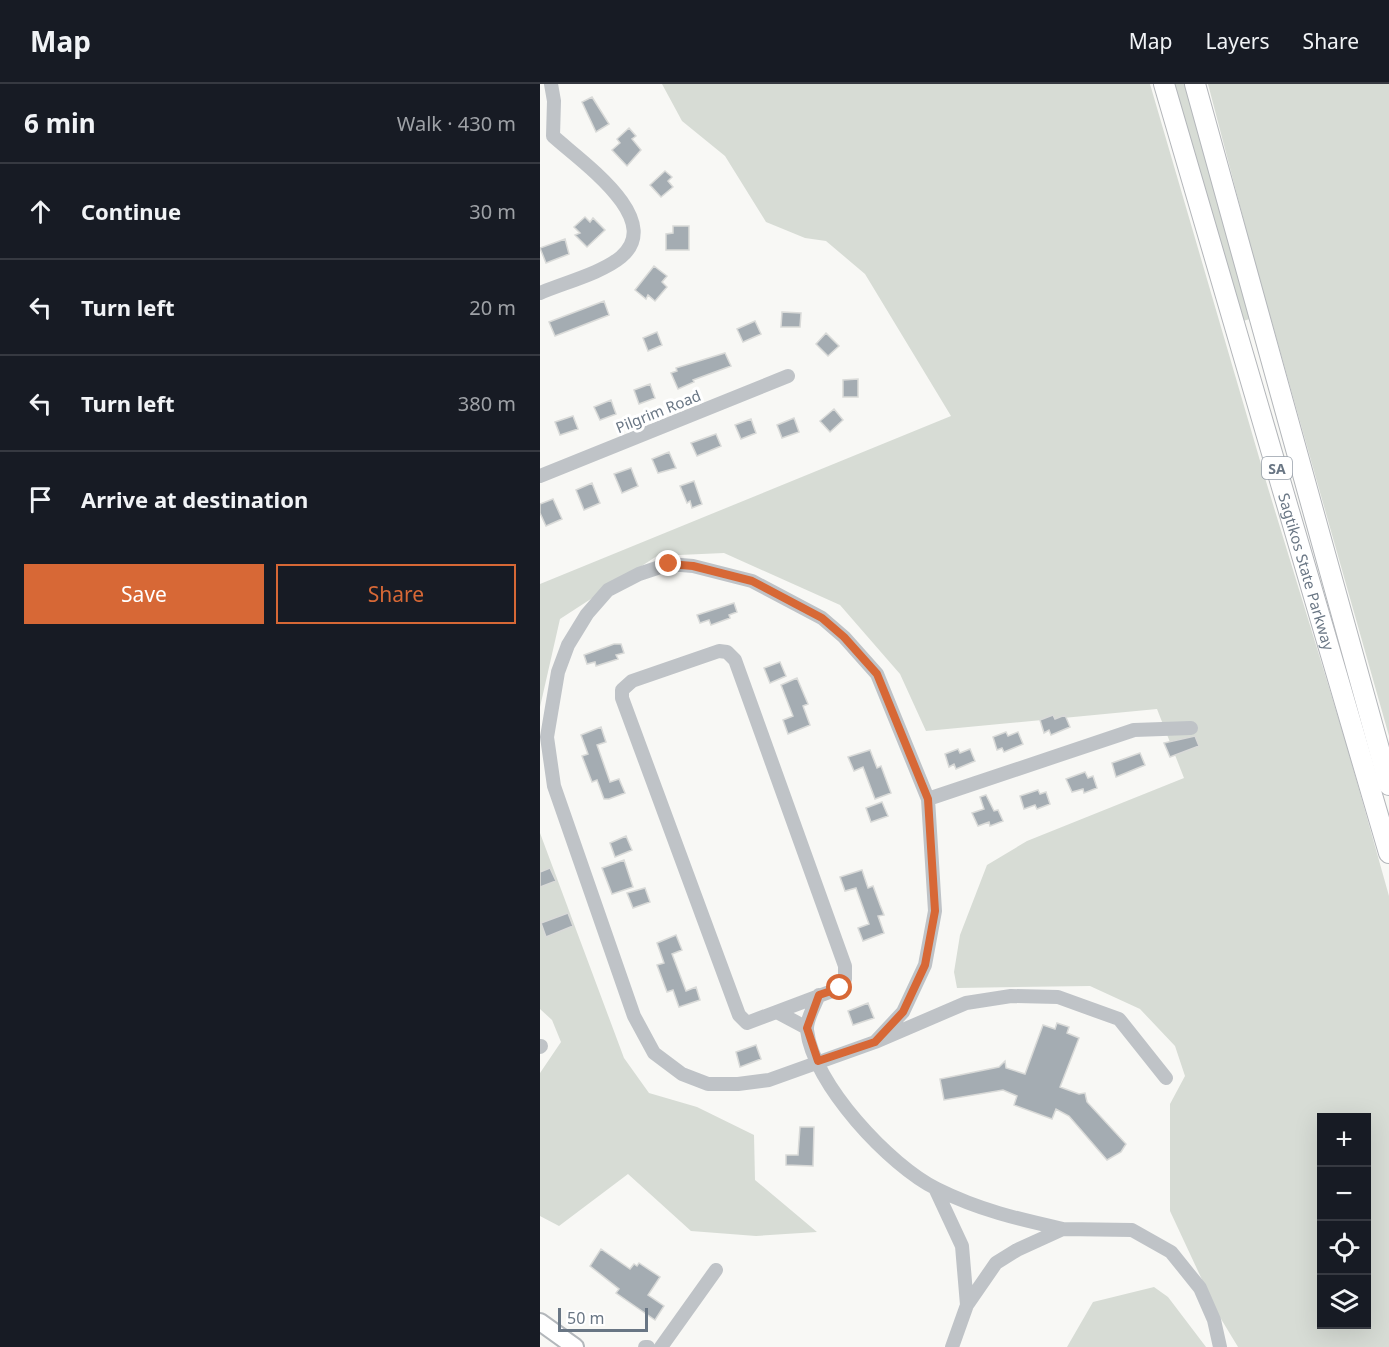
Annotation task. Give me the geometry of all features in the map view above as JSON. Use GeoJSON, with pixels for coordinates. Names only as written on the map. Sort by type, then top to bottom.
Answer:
{"type":"FeatureCollection","features":[{"type":"Feature","properties":{"kind":"highway","name":"Sagtikos State Parkway"},"geometry":{"type":"LineString","coordinates":[[1164,84],[1389,853]]}},
{"type":"Feature","properties":{"kind":"highway","name":"Sagtikos State Parkway"},"geometry":{"type":"LineString","coordinates":[[1195,84],[1389,785]]}},
{"type":"Feature","properties":{"kind":"main road"},"geometry":{"type":"LineString","coordinates":[[540,1322],[575,1347]]}},
{"type":"Feature","properties":{"kind":"street"},"geometry":{"type":"LineString","coordinates":[[540,292],[621,258],[631,244],[633,228],[630,212],[620,198],[547,139],[554,101],[551,84]]}},
{"type":"Feature","properties":{"kind":"street","name":"Pilgrim Road"},"geometry":{"type":"LineString","coordinates":[[540,476],[788,376]]}},
{"type":"Feature","properties":{"kind":"street"},"geometry":{"type":"LineString","coordinates":[[875,1042],[903,1012],[925,965],[935,911],[928,799],[877,674],[844,637],[822,618],[752,581],[693,566],[669,564],[639,574],[608,590],[587,614],[568,645],[558,672],[547,737],[554,786],[634,1016],[654,1053],[682,1074],[708,1084],[738,1084],[769,1080],[875,1042],[966,1003],[1011,996],[1058,997],[1119,1018],[1167,1078]]}},
{"type":"Feature","properties":{"kind":"street"},"geometry":{"type":"LineString","coordinates":[[719,651],[727,652],[735,660],[845,966],[845,979],[840,988],[819,995],[747,1023],[739,1015],[625,710],[622,690],[632,681],[719,651]]}},
{"type":"Feature","properties":{"kind":"street"},"geometry":{"type":"LineString","coordinates":[[928,799],[1134,730],[1191,728]]}},
{"type":"Feature","properties":{"kind":"street"},"geometry":{"type":"LineString","coordinates":[[819,995],[807,1028],[818,1061],[843,1104],[883,1150],[935,1188],[990,1213],[1064,1229],[1132,1230],[1171,1252],[1200,1288],[1214,1320],[1220,1347]]}},
{"type":"Feature","properties":{"kind":"street"},"geometry":{"type":"LineString","coordinates":[[777,1012],[807,1028]]}},
{"type":"Feature","properties":{"kind":"street"},"geometry":{"type":"LineString","coordinates":[[935,1188],[962,1246],[968,1305]]}},
{"type":"Feature","properties":{"kind":"street"},"geometry":{"type":"LineString","coordinates":[[952,1347],[968,1305],[996,1263],[1017,1250],[1064,1229]]}},
{"type":"Feature","properties":{"kind":"street"},"geometry":{"type":"LineString","coordinates":[[661,1347],[716,1270]]}},
{"type":"Feature","properties":{"kind":"shaded area"},"geometry":{"type":"Polygon","coordinates":[[[662,84],[1150,84],[1268,488],[1346,743],[1389,896],[1389,1347],[1238,1347],[1218,1314],[1170,1211],[1170,1104],[1185,1076],[1175,1046],[1140,1009],[1090,986],[957,988],[954,972],[960,935],[987,865],[1027,841],[1184,778],[1157,709],[926,731],[900,674],[840,605],[724,553],[657,556],[560,619],[540,707],[540,584],[951,416],[865,274],[826,241],[805,238],[766,222],[725,156],[682,121],[662,84]]]}},
{"type":"Feature","properties":{"kind":"shaded area"},"geometry":{"type":"Polygon","coordinates":[[[1171,84],[1189,84],[1253,318],[1240,322],[1171,84]]]}},
{"type":"Feature","properties":{"kind":"shaded area"},"geometry":{"type":"Polygon","coordinates":[[[1208,84],[1389,84],[1389,736],[1252,252],[1208,84]]]}},
{"type":"Feature","properties":{"kind":"shaded area"},"geometry":{"type":"Polygon","coordinates":[[[540,833],[624,1058],[649,1093],[697,1107],[754,1135],[755,1180],[817,1232],[756,1236],[691,1231],[628,1174],[559,1226],[540,1216],[540,1073],[561,1042],[552,1020],[540,1009],[540,833]]]}},
{"type":"Feature","properties":{"kind":"shaded area"},"geometry":{"type":"Polygon","coordinates":[[[1154,1287],[1168,1297],[1206,1347],[1067,1347],[1093,1302],[1154,1287]]]}},
{"type":"Feature","properties":{"kind":"building"},"geometry":{"type":"Polygon","coordinates":[[[592,97],[609,124],[596,132],[582,102],[592,97]]]}},
{"type":"Feature","properties":{"kind":"building"},"geometry":{"type":"Polygon","coordinates":[[[629,128],[636,136],[632,139],[641,150],[627,166],[612,150],[620,143],[617,139],[629,128]]]}},
{"type":"Feature","properties":{"kind":"building"},"geometry":{"type":"Polygon","coordinates":[[[665,171],[672,177],[668,181],[673,187],[661,197],[650,185],[665,171]]]}},
{"type":"Feature","properties":{"kind":"building"},"geometry":{"type":"Polygon","coordinates":[[[585,217],[590,222],[593,218],[605,230],[587,247],[575,235],[580,233],[574,227],[585,217]]]}},
{"type":"Feature","properties":{"kind":"building"},"geometry":{"type":"Polygon","coordinates":[[[673,226],[689,226],[689,250],[666,250],[666,234],[673,233],[673,226]]]}},
{"type":"Feature","properties":{"kind":"building"},"geometry":{"type":"Polygon","coordinates":[[[565,239],[569,254],[546,263],[540,248],[565,239]]]}},
{"type":"Feature","properties":{"kind":"building"},"geometry":{"type":"Polygon","coordinates":[[[654,266],[667,276],[662,282],[667,287],[655,301],[648,295],[646,299],[635,290],[654,266]]]}},
{"type":"Feature","properties":{"kind":"building"},"geometry":{"type":"Polygon","coordinates":[[[604,301],[609,315],[555,336],[549,322],[604,301]]]}},
{"type":"Feature","properties":{"kind":"building"},"geometry":{"type":"Polygon","coordinates":[[[782,312],[801,313],[800,327],[781,327],[782,312]]]}},
{"type":"Feature","properties":{"kind":"building"},"geometry":{"type":"Polygon","coordinates":[[[755,321],[761,334],[743,342],[737,329],[755,321]]]}},
{"type":"Feature","properties":{"kind":"building"},"geometry":{"type":"Polygon","coordinates":[[[657,332],[662,345],[648,351],[643,338],[657,332]]]}},
{"type":"Feature","properties":{"kind":"building"},"geometry":{"type":"Polygon","coordinates":[[[826,333],[839,346],[828,356],[816,344],[826,333]]]}},
{"type":"Feature","properties":{"kind":"building"},"geometry":{"type":"Polygon","coordinates":[[[725,353],[731,366],[693,380],[694,382],[678,389],[671,373],[677,371],[676,368],[725,353]]]}},
{"type":"Feature","properties":{"kind":"building"},"geometry":{"type":"Polygon","coordinates":[[[858,379],[858,397],[843,397],[843,380],[858,379]]]}},
{"type":"Feature","properties":{"kind":"building"},"geometry":{"type":"Polygon","coordinates":[[[650,384],[655,398],[639,404],[634,390],[650,384]]]}},
{"type":"Feature","properties":{"kind":"building"},"geometry":{"type":"Polygon","coordinates":[[[611,400],[616,414],[600,420],[594,407],[611,400]]]}},
{"type":"Feature","properties":{"kind":"building"},"geometry":{"type":"Polygon","coordinates":[[[834,409],[843,420],[830,432],[820,421],[834,409]]]}},
{"type":"Feature","properties":{"kind":"building"},"geometry":{"type":"Polygon","coordinates":[[[573,416],[578,429],[560,435],[555,422],[573,416]]]}},
{"type":"Feature","properties":{"kind":"building"},"geometry":{"type":"Polygon","coordinates":[[[794,418],[799,432],[782,438],[777,425],[794,418]]]}},
{"type":"Feature","properties":{"kind":"building"},"geometry":{"type":"Polygon","coordinates":[[[751,419],[756,433],[741,439],[735,425],[751,419]]]}},
{"type":"Feature","properties":{"kind":"building"},"geometry":{"type":"Polygon","coordinates":[[[716,434],[721,446],[697,456],[691,443],[716,434]]]}},
{"type":"Feature","properties":{"kind":"building"},"geometry":{"type":"Polygon","coordinates":[[[669,452],[676,468],[658,473],[652,459],[669,452]]]}},
{"type":"Feature","properties":{"kind":"building"},"geometry":{"type":"Polygon","coordinates":[[[631,468],[638,486],[622,493],[614,474],[631,468]]]}},
{"type":"Feature","properties":{"kind":"building"},"geometry":{"type":"Polygon","coordinates":[[[694,481],[702,504],[692,508],[690,501],[687,503],[680,486],[694,481]]]}},
{"type":"Feature","properties":{"kind":"building"},"geometry":{"type":"Polygon","coordinates":[[[592,483],[600,503],[584,510],[576,490],[592,483]]]}},
{"type":"Feature","properties":{"kind":"building"},"geometry":{"type":"Polygon","coordinates":[[[553,499],[562,519],[546,526],[540,513],[540,504],[553,499]]]}},
{"type":"Feature","properties":{"kind":"building"},"geometry":{"type":"Polygon","coordinates":[[[734,603],[737,612],[729,615],[730,618],[711,625],[709,620],[700,623],[697,615],[734,603]]]}},
{"type":"Feature","properties":{"kind":"building"},"geometry":{"type":"Polygon","coordinates":[[[614,644],[621,644],[624,653],[616,655],[618,659],[596,666],[595,662],[587,664],[584,655],[614,644]]]}},
{"type":"Feature","properties":{"kind":"building"},"geometry":{"type":"Polygon","coordinates":[[[780,662],[786,676],[770,683],[764,668],[780,662]]]}},
{"type":"Feature","properties":{"kind":"building"},"geometry":{"type":"Polygon","coordinates":[[[797,678],[808,704],[803,706],[810,725],[788,734],[783,720],[793,716],[781,685],[797,678]]]}},
{"type":"Feature","properties":{"kind":"building"},"geometry":{"type":"Polygon","coordinates":[[[1053,715],[1055,719],[1065,715],[1070,727],[1051,735],[1049,730],[1044,733],[1040,720],[1053,715]]]}},
{"type":"Feature","properties":{"kind":"building"},"geometry":{"type":"Polygon","coordinates":[[[601,727],[606,742],[597,745],[610,782],[619,779],[625,793],[609,799],[604,799],[597,780],[592,782],[582,756],[588,754],[581,735],[601,727]]]}},
{"type":"Feature","properties":{"kind":"building"},"geometry":{"type":"Polygon","coordinates":[[[1006,732],[1008,736],[1018,732],[1023,744],[1004,752],[1002,748],[997,750],[993,737],[1006,732]]]}},
{"type":"Feature","properties":{"kind":"building"},"geometry":{"type":"Polygon","coordinates":[[[1195,736],[1199,746],[1170,757],[1164,743],[1195,736]]]}},
{"type":"Feature","properties":{"kind":"building"},"geometry":{"type":"Polygon","coordinates":[[[958,749],[960,753],[970,749],[975,761],[956,769],[954,764],[949,767],[945,754],[958,749]]]}},
{"type":"Feature","properties":{"kind":"building"},"geometry":{"type":"Polygon","coordinates":[[[870,750],[877,768],[881,766],[891,793],[875,799],[863,767],[854,771],[848,757],[870,750]]]}},
{"type":"Feature","properties":{"kind":"building"},"geometry":{"type":"Polygon","coordinates":[[[1140,753],[1145,765],[1116,777],[1112,763],[1140,753]]]}},
{"type":"Feature","properties":{"kind":"building"},"geometry":{"type":"Polygon","coordinates":[[[1085,772],[1088,778],[1093,776],[1097,788],[1084,793],[1083,789],[1072,792],[1066,779],[1085,772]]]}},
{"type":"Feature","properties":{"kind":"building"},"geometry":{"type":"Polygon","coordinates":[[[1038,790],[1040,794],[1046,792],[1050,804],[1037,809],[1035,805],[1024,809],[1020,796],[1038,790]]]}},
{"type":"Feature","properties":{"kind":"building"},"geometry":{"type":"Polygon","coordinates":[[[986,795],[994,811],[998,810],[1003,821],[990,826],[989,822],[978,826],[972,813],[984,809],[980,797],[986,795]]]}},
{"type":"Feature","properties":{"kind":"building"},"geometry":{"type":"Polygon","coordinates":[[[882,802],[888,816],[871,822],[866,808],[882,802]]]}},
{"type":"Feature","properties":{"kind":"building"},"geometry":{"type":"Polygon","coordinates":[[[626,836],[632,850],[615,857],[610,843],[626,836]]]}},
{"type":"Feature","properties":{"kind":"building"},"geometry":{"type":"Polygon","coordinates":[[[624,860],[633,887],[612,894],[602,868],[624,860]]]}},
{"type":"Feature","properties":{"kind":"building"},"geometry":{"type":"Polygon","coordinates":[[[550,868],[556,881],[540,887],[540,872],[550,868]]]}},
{"type":"Feature","properties":{"kind":"building"},"geometry":{"type":"Polygon","coordinates":[[[862,870],[868,888],[873,886],[884,915],[878,916],[884,933],[863,941],[858,928],[869,924],[856,888],[845,891],[840,877],[862,870]]]}},
{"type":"Feature","properties":{"kind":"building"},"geometry":{"type":"Polygon","coordinates":[[[645,888],[650,902],[633,908],[627,893],[645,888]]]}},
{"type":"Feature","properties":{"kind":"building"},"geometry":{"type":"Polygon","coordinates":[[[568,913],[573,926],[546,937],[541,923],[568,913]]]}},
{"type":"Feature","properties":{"kind":"building"},"geometry":{"type":"Polygon","coordinates":[[[676,935],[682,950],[672,954],[686,991],[696,987],[700,1000],[679,1007],[673,990],[667,992],[657,965],[664,963],[657,943],[676,935]]]}},
{"type":"Feature","properties":{"kind":"building"},"geometry":{"type":"Polygon","coordinates":[[[868,1003],[874,1018],[853,1025],[848,1011],[868,1003]]]}},
{"type":"Feature","properties":{"kind":"building"},"geometry":{"type":"Polygon","coordinates":[[[1057,1023],[1069,1027],[1067,1033],[1079,1038],[1060,1087],[1079,1094],[1085,1093],[1087,1102],[1126,1144],[1121,1152],[1107,1160],[1069,1116],[1056,1109],[1052,1119],[1014,1105],[1017,1096],[1003,1090],[944,1100],[940,1079],[999,1067],[1005,1061],[1006,1068],[1025,1074],[1043,1025],[1055,1029],[1057,1023]]]}},
{"type":"Feature","properties":{"kind":"building"},"geometry":{"type":"Polygon","coordinates":[[[756,1045],[761,1059],[740,1067],[736,1052],[756,1045]]]}},
{"type":"Feature","properties":{"kind":"building"},"geometry":{"type":"Polygon","coordinates":[[[800,1127],[814,1127],[813,1166],[786,1165],[786,1155],[798,1155],[800,1127]]]}},
{"type":"Feature","properties":{"kind":"building"},"geometry":{"type":"Polygon","coordinates":[[[601,1249],[630,1269],[634,1264],[637,1266],[639,1263],[660,1277],[648,1295],[664,1306],[655,1320],[616,1293],[619,1289],[590,1266],[601,1249]]]}},
{"type":"Feature","properties":{"kind":"route"},"geometry":{"type":"LineString","coordinates":[[669,564],[693,566],[752,581],[822,618],[844,637],[877,674],[905,741],[928,799],[935,911],[925,965],[903,1012],[875,1042],[818,1061],[807,1028],[819,995],[840,988]]}}]}
